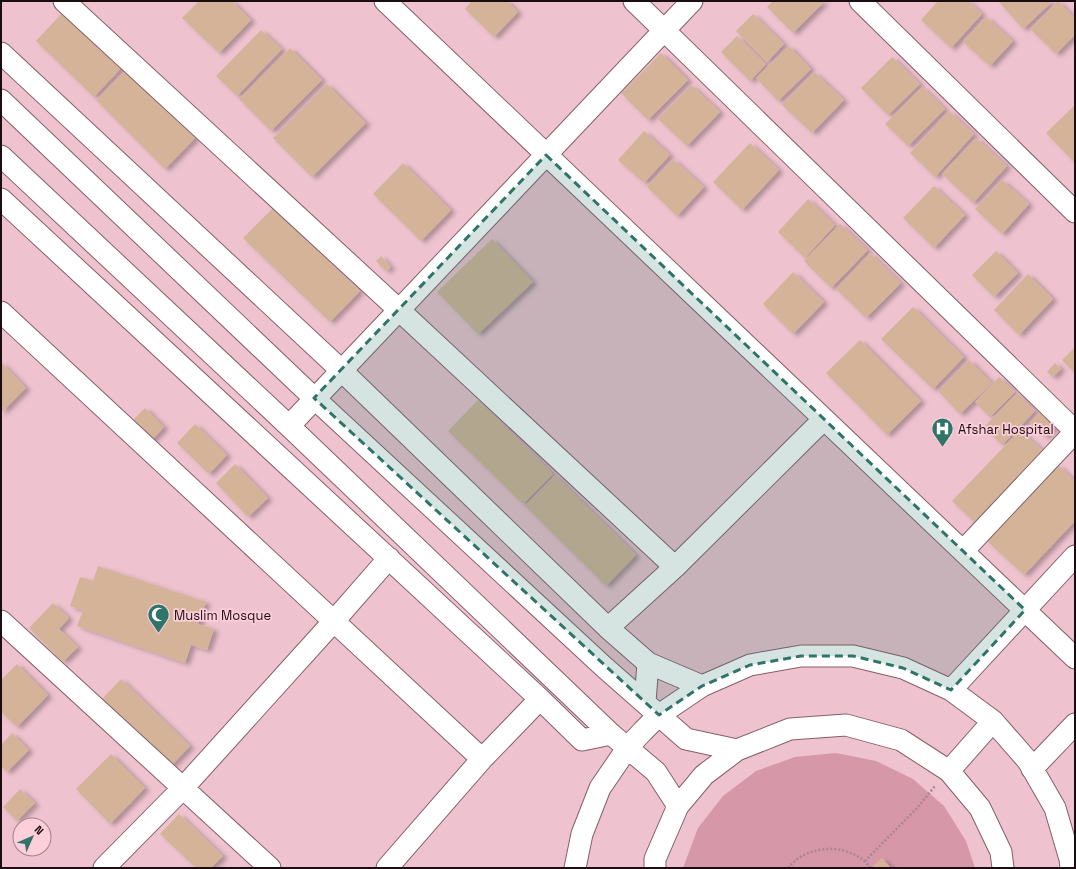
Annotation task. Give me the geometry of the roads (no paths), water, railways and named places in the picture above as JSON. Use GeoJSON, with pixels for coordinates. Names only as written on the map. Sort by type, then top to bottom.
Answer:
{"type":"FeatureCollection","features":[{"type":"Feature","properties":{"kind":"street"},"geometry":{"type":"LineString","coordinates":[[64,1],[675,567]]}},
{"type":"Feature","properties":{"kind":"street"},"geometry":{"type":"LineString","coordinates":[[385,1],[1075,658]]}},
{"type":"Feature","properties":{"kind":"street"},"geometry":{"type":"LineString","coordinates":[[634,1],[1075,432],[963,552]]}},
{"type":"Feature","properties":{"kind":"street"},"geometry":{"type":"LineString","coordinates":[[289,426],[692,1]]}},
{"type":"Feature","properties":{"kind":"street"},"geometry":{"type":"LineString","coordinates":[[860,1],[1075,212]]}},
{"type":"Feature","properties":{"kind":"street"},"geometry":{"type":"LineString","coordinates":[[1,53],[341,370],[608,628],[648,663],[702,686]]}},
{"type":"Feature","properties":{"kind":"street"},"geometry":{"type":"LineString","coordinates":[[1,100],[314,398],[604,667],[686,739],[737,750]]}},
{"type":"Feature","properties":{"kind":"street"},"geometry":{"type":"LineString","coordinates":[[1,156],[289,426],[611,734],[656,772],[678,806]]}},
{"type":"Feature","properties":{"kind":"street"},"geometry":{"type":"LineString","coordinates":[[1,199],[540,699],[582,740],[611,734]]}},
{"type":"Feature","properties":{"kind":"street"},"geometry":{"type":"LineString","coordinates":[[1,312],[482,759]]}},
{"type":"Feature","properties":{"kind":"street"},"geometry":{"type":"LineString","coordinates":[[608,628],[675,567],[824,419]]}},
{"type":"Feature","properties":{"kind":"street"},"geometry":{"type":"LineString","coordinates":[[951,690],[1075,556]]}},
{"type":"Feature","properties":{"kind":"street"},"geometry":{"type":"LineString","coordinates":[[104,868],[183,788],[334,621],[388,558]]}},
{"type":"Feature","properties":{"kind":"street"},"geometry":{"type":"LineString","coordinates":[[1,621],[270,868]]}},
{"type":"Feature","properties":{"kind":"street"},"geometry":{"type":"LineString","coordinates":[[652,709],[750,666],[786,658],[801,656],[853,656],[903,668],[951,690],[993,721],[1028,761],[1055,808],[1070,859],[1071,868]]}},
{"type":"Feature","properties":{"kind":"street"},"geometry":{"type":"LineString","coordinates":[[575,868],[582,834],[600,788],[628,747],[642,730],[652,709],[648,663]]}},
{"type":"Feature","properties":{"kind":"street"},"geometry":{"type":"LineString","coordinates":[[387,868],[482,759],[540,699]]}},
{"type":"Feature","properties":{"kind":"street"},"geometry":{"type":"LineString","coordinates":[[948,771],[993,721]]}},
{"type":"Feature","properties":{"kind":"street"},"geometry":{"type":"LineString","coordinates":[[1032,768],[1075,724]]}},
{"type":"Feature","properties":{"kind":"street"},"geometry":{"type":"LineString","coordinates":[[655,868],[655,859],[678,806],[704,775],[737,750],[790,729],[846,725],[901,740],[948,771],[980,808],[1001,852],[1003,868]]}},
{"type":"Feature","properties":{"kind":"place","name":"Afshar Hospital"},"geometry":{"type":"Point","coordinates":[943,448]}},
{"type":"Feature","properties":{"kind":"place","name":"Muslim Mosque"},"geometry":{"type":"Point","coordinates":[159,634]}}]}
